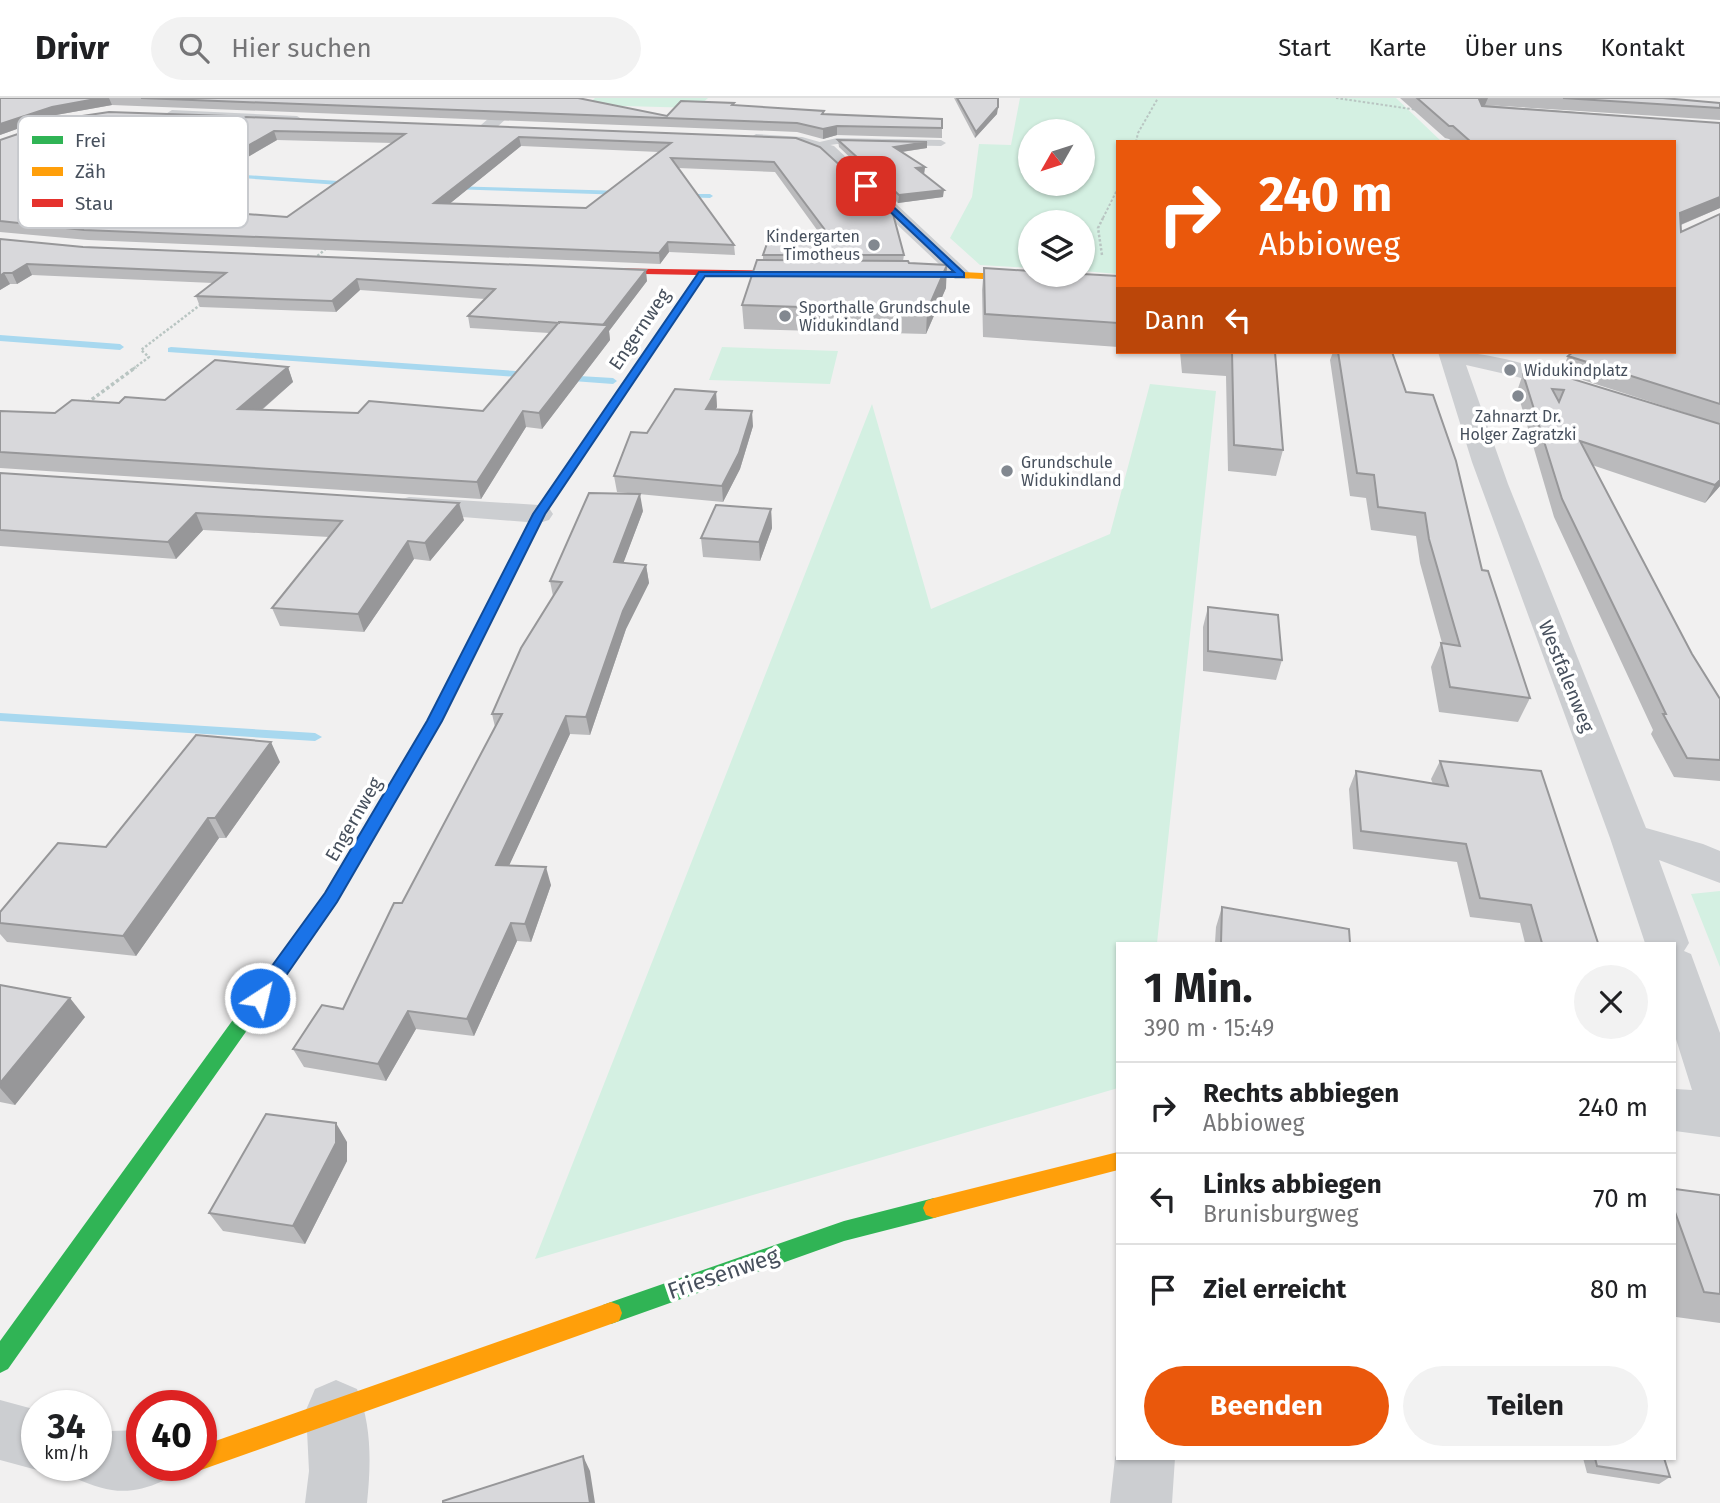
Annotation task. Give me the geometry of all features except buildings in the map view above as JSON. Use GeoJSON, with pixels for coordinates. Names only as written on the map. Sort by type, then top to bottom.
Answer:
{"type":"FeatureCollection","features":[{"type":"Feature","properties":{"kind":"street"},"geometry":{"type":"LineString","coordinates":[[514,129],[480,127],[522,98]]}},
{"type":"Feature","properties":{"kind":"street"},"geometry":{"type":"LineString","coordinates":[[153,115],[177,116]]}},
{"type":"Feature","properties":{"kind":"street"},"geometry":{"type":"LineString","coordinates":[[250,119],[312,121]]}},
{"type":"Feature","properties":{"kind":"street"},"geometry":{"type":"LineString","coordinates":[[743,138],[816,144],[828,150],[961,275]]}},
{"type":"Feature","properties":{"kind":"street"},"geometry":{"type":"LineString","coordinates":[[574,270],[825,274]]}},
{"type":"Feature","properties":{"kind":"street","name":"Engernweg"},"geometry":{"type":"LineString","coordinates":[[0,1361],[331,898],[435,721],[539,514],[702,274]]}},
{"type":"Feature","properties":{"kind":"street"},"geometry":{"type":"LineString","coordinates":[[880,275],[1018,278]]}},
{"type":"Feature","properties":{"kind":"street"},"geometry":{"type":"LineString","coordinates":[[1095,281],[1116,283]]}},
{"type":"Feature","properties":{"kind":"street"},"geometry":{"type":"LineString","coordinates":[[1450,354],[1520,370],[1594,393]]}},
{"type":"Feature","properties":{"kind":"street","name":"Westfalenweg"},"geometry":{"type":"LineString","coordinates":[[1450,354],[1466,409],[1563,668],[1633,839],[1667,942]]}},
{"type":"Feature","properties":{"kind":"street"},"geometry":{"type":"LineString","coordinates":[[1520,370],[1537,354]]}},
{"type":"Feature","properties":{"kind":"street"},"geometry":{"type":"LineString","coordinates":[[387,504],[539,514]]}},
{"type":"Feature","properties":{"kind":"street"},"geometry":{"type":"LineString","coordinates":[[1633,839],[1689,854],[1720,868]]}},
{"type":"Feature","properties":{"kind":"street"},"geometry":{"type":"LineString","coordinates":[[1676,969],[1720,1103]]}},
{"type":"Feature","properties":{"kind":"street"},"geometry":{"type":"LineString","coordinates":[[1676,1110],[1720,1115]]}},
{"type":"Feature","properties":{"kind":"street","name":"Friesenweg"},"geometry":{"type":"LineString","coordinates":[[217,1452],[844,1231],[1116,1162]]}},
{"type":"Feature","properties":{"kind":"street"},"geometry":{"type":"LineString","coordinates":[[335,1410],[341,1471],[336,1503]]}},
{"type":"Feature","properties":{"kind":"street"},"geometry":{"type":"LineString","coordinates":[[0,1430],[21,1436]]}},
{"type":"Feature","properties":{"kind":"street"},"geometry":{"type":"LineString","coordinates":[[1141,1503],[1145,1460]]}},
{"type":"Feature","properties":{"kind":"lane"},"geometry":{"type":"LineString","coordinates":[[816,144],[837,141],[942,143]]}},
{"type":"Feature","properties":{"kind":"path"},"geometry":{"type":"LineString","coordinates":[[1136,140],[1158,98]]}},
{"type":"Feature","properties":{"kind":"path"},"geometry":{"type":"LineString","coordinates":[[1336,98],[1420,110]]}},
{"type":"Feature","properties":{"kind":"path"},"geometry":{"type":"LineString","coordinates":[[1095,270],[1102,254],[1098,228],[1116,192]]}},
{"type":"Feature","properties":{"kind":"path"},"geometry":{"type":"LineString","coordinates":[[313,260],[333,243]]}},
{"type":"Feature","properties":{"kind":"path"},"geometry":{"type":"LineString","coordinates":[[85,405],[149,357],[141,350],[213,296]]}},
{"type":"Feature","properties":{"kind":"green space"},"geometry":{"type":"Polygon","coordinates":[[[595,98],[708,98],[697,108],[587,105],[595,98]]]}},
{"type":"Feature","properties":{"kind":"green space"},"geometry":{"type":"Polygon","coordinates":[[[1020,98],[1396,98],[1440,140],[1116,140],[1116,274],[1095,272],[1095,210],[1018,210],[1018,267],[980,265],[950,238],[972,197],[979,144],[1011,145],[1020,98]]]}},
{"type":"Feature","properties":{"kind":"green space"},"geometry":{"type":"Polygon","coordinates":[[[722,347],[838,351],[830,384],[709,380],[722,347]]]}},
{"type":"Feature","properties":{"kind":"green space"},"geometry":{"type":"Polygon","coordinates":[[[1150,384],[1216,391],[1157,942],[1116,942],[1116,1089],[535,1259],[872,404],[931,609],[1110,534],[1150,384]]]}},
{"type":"Feature","properties":{"kind":"green space"},"geometry":{"type":"Polygon","coordinates":[[[1720,891],[1720,967],[1691,894],[1720,891]]]}},
{"type":"Feature","properties":{"kind":"waterway"},"geometry":{"type":"LineString","coordinates":[[248,177],[354,184]]}},
{"type":"Feature","properties":{"kind":"waterway"},"geometry":{"type":"LineString","coordinates":[[450,187],[625,193]]}},
{"type":"Feature","properties":{"kind":"waterway"},"geometry":{"type":"LineString","coordinates":[[681,195],[710,196]]}},
{"type":"Feature","properties":{"kind":"waterway"},"geometry":{"type":"LineString","coordinates":[[0,338],[120,347]]}},
{"type":"Feature","properties":{"kind":"waterway"},"geometry":{"type":"LineString","coordinates":[[171,350],[531,375]]}},
{"type":"Feature","properties":{"kind":"waterway"},"geometry":{"type":"LineString","coordinates":[[562,378],[613,381]]}},
{"type":"Feature","properties":{"kind":"waterway"},"geometry":{"type":"LineString","coordinates":[[0,717],[315,737]]}},
{"type":"Feature","properties":{"kind":"traffic: fast"},"geometry":{"type":"LineString","coordinates":[[0,1361],[328,902]]}},
{"type":"Feature","properties":{"kind":"traffic: fast"},"geometry":{"type":"LineString","coordinates":[[611,1313],[844,1231],[934,1208]]}},
{"type":"Feature","properties":{"kind":"traffic: slow"},"geometry":{"type":"LineString","coordinates":[[894,275],[962,275],[1116,283]]}},
{"type":"Feature","properties":{"kind":"traffic: slow"},"geometry":{"type":"LineString","coordinates":[[328,902],[435,721],[468,655]]}},
{"type":"Feature","properties":{"kind":"traffic: slow"},"geometry":{"type":"LineString","coordinates":[[934,1208],[1116,1162]]}},
{"type":"Feature","properties":{"kind":"traffic: slow"},"geometry":{"type":"LineString","coordinates":[[217,1452],[611,1313]]}},
{"type":"Feature","properties":{"kind":"traffic: jam"},"geometry":{"type":"LineString","coordinates":[[593,271],[805,274]]}},
{"type":"Feature","properties":{"kind":"traffic: jam"},"geometry":{"type":"LineString","coordinates":[[468,655],[539,514],[702,274]]}},
{"type":"Feature","properties":{"kind":"place","name":"Kindergarten Timotheus"},"geometry":{"type":"Point","coordinates":[874,245]}},
{"type":"Feature","properties":{"kind":"place","name":"Sporthalle Grundschule Widukindland"},"geometry":{"type":"Point","coordinates":[785,316]}},
{"type":"Feature","properties":{"kind":"place","name":"Widukindplatz"},"geometry":{"type":"Point","coordinates":[1510,370]}},
{"type":"Feature","properties":{"kind":"place","name":"Zahnarzt Dr. Holger Zagratzki"},"geometry":{"type":"Point","coordinates":[1518,396]}},
{"type":"Feature","properties":{"kind":"place","name":"Grundschule Widukindland"},"geometry":{"type":"Point","coordinates":[1007,471]}},
{"type":"Feature","properties":{"kind":"route"},"geometry":{"type":"LineString","coordinates":[[260,998],[331,898],[435,721],[539,514],[702,274],[961,275],[866,186]]}}]}
